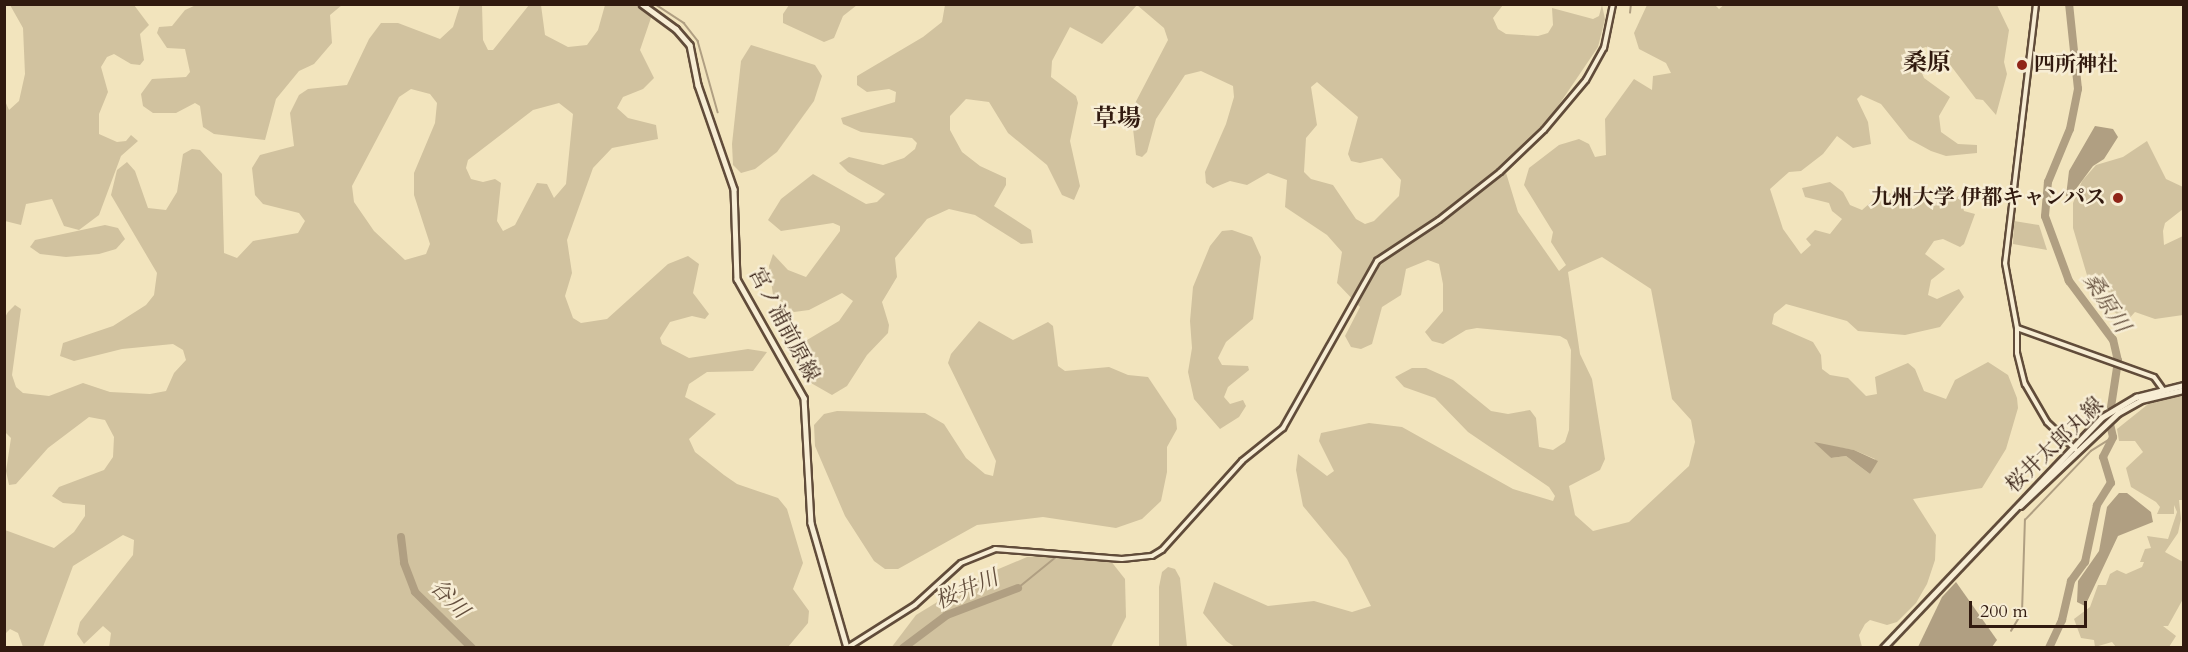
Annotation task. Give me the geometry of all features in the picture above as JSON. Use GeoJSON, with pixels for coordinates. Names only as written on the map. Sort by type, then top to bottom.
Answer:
{"type":"FeatureCollection","features":[{"type":"Feature","properties":{"kind":"main road","name":"宮ノ浦前原線"},"geometry":{"type":"LineString","coordinates":[[642,4],[676,29],[690,45],[698,85],[734,189],[737,279],[804,398],[811,523],[847,648]]}},
{"type":"Feature","properties":{"kind":"main road","name":"桜井太郎丸線"},"geometry":{"type":"LineString","coordinates":[[2075,449],[2101,418],[2120,405],[2162,388],[2184,384]]}},
{"type":"Feature","properties":{"kind":"main road","name":"桜井太郎丸線"},"geometry":{"type":"LineString","coordinates":[[1883,648],[1991,532],[2075,449],[2104,424],[2141,400],[2184,390]]}},
{"type":"Feature","properties":{"kind":"street"},"geometry":{"type":"LineString","coordinates":[[847,648],[915,605],[961,563],[995,549],[1122,559],[1152,556],[1162,550],[1242,461],[1283,428],[1377,261],[1500,172],[1544,130],[1586,80],[1604,48],[1613,22],[1613,4]]}},
{"type":"Feature","properties":{"kind":"street"},"geometry":{"type":"LineString","coordinates":[[2036,4],[2006,263],[2017,328],[2017,353],[2025,384],[2047,422],[2075,449]]}},
{"type":"Feature","properties":{"kind":"street"},"geometry":{"type":"LineString","coordinates":[[2017,328],[2114,365],[2154,377],[2162,388]]}},
{"type":"Feature","properties":{"kind":"shaded area"},"geometry":{"type":"Polygon","coordinates":[[[1725,4],[1997,5],[2009,30],[2004,62],[2007,74],[1996,115],[1983,100],[1976,99],[1945,58],[1926,47],[1913,51],[1924,78],[1950,97],[1939,116],[1941,132],[1958,144],[1977,145],[1977,153],[1946,156],[1931,151],[1909,139],[1881,104],[1861,95],[1857,99],[1868,122],[1871,144],[1853,148],[1837,136],[1823,154],[1801,171],[1789,172],[1770,189],[1783,229],[1801,254],[1811,245],[1806,239],[1815,230],[1830,234],[1842,219],[1832,211],[1829,203],[1805,197],[1802,188],[1830,182],[1843,192],[1850,205],[1862,210],[1885,190],[1900,200],[1920,203],[1928,199],[1951,201],[1960,195],[1964,211],[1975,214],[1964,244],[1960,247],[1943,239],[1934,241],[1925,254],[1945,269],[1931,280],[1928,295],[1937,299],[1959,289],[1964,297],[1940,327],[1905,335],[1858,331],[1847,321],[1786,304],[1774,314],[1772,324],[1813,342],[1821,355],[1822,369],[1830,375],[1848,378],[1866,396],[1877,394],[1875,377],[1908,363],[1915,369],[1924,391],[1946,399],[1955,380],[1988,362],[2008,375],[2017,398],[2018,408],[2006,449],[1982,488],[1913,499],[1936,535],[1935,560],[1927,584],[1916,603],[1897,622],[1887,625],[1870,620],[1865,624],[1859,635],[1862,647],[1235,647],[1226,641],[1203,613],[1214,582],[1268,606],[1314,601],[1352,612],[1371,606],[1347,559],[1303,506],[1296,470],[1298,454],[1327,476],[1334,471],[1319,441],[1321,433],[1369,423],[1402,427],[1513,489],[1553,501],[1555,496],[1549,487],[1468,432],[1435,398],[1404,387],[1395,377],[1412,368],[1426,368],[1453,380],[1491,411],[1508,414],[1530,410],[1536,418],[1539,447],[1553,450],[1565,442],[1569,430],[1571,350],[1567,340],[1560,336],[1477,328],[1466,330],[1443,344],[1432,341],[1425,332],[1443,311],[1443,284],[1439,264],[1428,260],[1406,269],[1401,295],[1382,307],[1372,344],[1361,349],[1351,347],[1345,336],[1360,307],[1337,283],[1342,252],[1327,235],[1285,207],[1287,180],[1268,173],[1247,185],[1230,181],[1213,188],[1206,183],[1205,172],[1226,124],[1234,97],[1233,86],[1201,71],[1185,75],[1156,119],[1147,152],[1142,157],[1136,155],[1131,111],[1168,40],[1164,28],[1137,5],[1503,5],[1493,18],[1498,29],[1506,34],[1538,36],[1548,33],[1553,25],[1552,8],[1593,19],[1599,16],[1602,5],[1605,19],[1598,47],[1552,115],[1503,163],[1518,212],[1559,271],[1566,265],[1551,242],[1553,232],[1524,185],[1529,168],[1559,145],[1579,139],[1589,144],[1595,157],[1606,155],[1605,119],[1634,79],[1652,90],[1653,76],[1671,73],[1666,63],[1639,49],[1634,33],[1647,5],[1715,5],[1719,9],[1725,4]],[[1317,82],[1311,87],[1317,125],[1306,138],[1304,172],[1311,179],[1333,185],[1356,219],[1365,224],[1374,221],[1399,196],[1401,180],[1382,158],[1360,163],[1351,161],[1348,154],[1358,117],[1317,82]],[[1602,257],[1568,272],[1580,354],[1592,379],[1605,459],[1600,470],[1569,486],[1575,515],[1593,531],[1629,522],[1689,466],[1695,442],[1691,420],[1672,399],[1651,289],[1602,257]],[[1818,444],[1831,458],[1846,456],[1870,474],[1875,459],[1854,450],[1818,444]]]}},
{"type":"Feature","properties":{"kind":"shaded area"},"geometry":{"type":"Polygon","coordinates":[[[10,5],[134,5],[149,25],[140,34],[144,60],[140,65],[131,64],[114,54],[107,57],[101,67],[108,92],[99,114],[99,134],[117,142],[126,141],[131,135],[138,141],[121,156],[99,215],[79,230],[64,226],[52,199],[26,204],[21,225],[5,221],[5,101],[9,110],[19,101],[25,74],[23,28],[10,5]]]}},
{"type":"Feature","properties":{"kind":"shaded area"},"geometry":{"type":"Polygon","coordinates":[[[196,5],[342,5],[330,15],[332,43],[314,64],[299,71],[276,99],[265,140],[214,134],[203,127],[200,106],[195,103],[176,113],[153,113],[143,106],[141,94],[152,79],[186,77],[190,72],[185,49],[167,48],[157,33],[159,27],[172,26],[185,10],[196,5]]]}},
{"type":"Feature","properties":{"kind":"shaded area"},"geometry":{"type":"Polygon","coordinates":[[[460,5],[482,5],[483,40],[488,50],[493,50],[529,5],[541,5],[545,35],[568,47],[587,45],[598,30],[605,5],[649,5],[653,12],[640,50],[654,78],[643,89],[623,97],[617,108],[628,118],[656,125],[658,139],[612,148],[593,168],[567,240],[572,273],[565,296],[573,318],[581,323],[607,319],[668,264],[688,256],[699,264],[693,293],[709,314],[705,319],[692,316],[670,322],[660,338],[662,344],[689,358],[748,349],[767,352],[753,371],[707,372],[689,384],[685,397],[716,414],[689,439],[695,452],[724,475],[737,484],[778,498],[787,509],[803,563],[793,589],[809,611],[808,623],[788,647],[109,648],[111,633],[103,626],[84,644],[77,634],[80,622],[133,555],[134,540],[123,535],[73,566],[43,647],[23,647],[18,633],[10,629],[5,634],[5,530],[54,548],[74,532],[85,516],[85,505],[63,503],[52,496],[59,487],[104,470],[113,457],[114,437],[105,420],[89,417],[48,448],[16,484],[9,485],[6,471],[11,438],[4,431],[4,319],[8,312],[15,305],[21,309],[12,375],[16,387],[23,393],[49,396],[83,383],[110,392],[150,394],[166,391],[174,373],[186,360],[183,350],[173,344],[122,349],[74,361],[60,356],[63,343],[113,326],[146,305],[154,295],[157,273],[111,195],[117,170],[127,162],[135,171],[148,208],[166,210],[177,192],[183,154],[192,149],[200,150],[222,174],[224,253],[237,258],[253,241],[298,233],[305,221],[299,213],[263,204],[255,195],[252,168],[260,155],[294,146],[290,113],[299,95],[308,89],[347,85],[369,39],[381,23],[398,23],[440,39],[453,27],[460,5]],[[411,89],[399,97],[352,186],[354,202],[374,231],[405,260],[426,254],[430,244],[414,195],[414,173],[435,123],[437,103],[430,94],[411,89]],[[559,103],[533,110],[468,160],[466,168],[471,179],[483,182],[495,179],[501,183],[497,221],[503,231],[515,225],[537,183],[547,184],[554,198],[566,184],[573,114],[559,103]]]}},
{"type":"Feature","properties":{"kind":"shaded area"},"geometry":{"type":"Polygon","coordinates":[[[789,5],[857,5],[843,16],[834,38],[824,42],[783,23],[783,14],[789,5]]]}},
{"type":"Feature","properties":{"kind":"shaded area"},"geometry":{"type":"Polygon","coordinates":[[[945,5],[1137,5],[1102,44],[1070,27],[1052,61],[1051,77],[1076,96],[1078,103],[1070,141],[1080,186],[1074,200],[1062,195],[1047,165],[1008,133],[989,102],[966,99],[950,116],[950,130],[962,152],[980,166],[1006,178],[1006,185],[994,206],[1031,230],[1033,243],[1021,244],[975,215],[949,209],[927,219],[895,258],[897,277],[882,302],[889,325],[888,333],[867,355],[847,386],[832,395],[811,383],[800,361],[807,340],[839,321],[853,301],[842,293],[809,310],[794,312],[773,295],[769,266],[773,254],[788,270],[806,277],[840,231],[840,226],[833,223],[781,231],[768,220],[781,199],[813,174],[866,204],[877,202],[885,194],[848,172],[839,163],[849,157],[883,165],[904,158],[915,149],[917,143],[912,138],[861,132],[843,124],[841,118],[895,102],[896,92],[889,89],[867,92],[857,85],[857,76],[923,37],[942,22],[945,5]]]}},
{"type":"Feature","properties":{"kind":"shaded area"},"geometry":{"type":"Polygon","coordinates":[[[751,45],[815,65],[822,76],[814,101],[777,152],[755,169],[741,173],[733,165],[732,144],[741,61],[751,45]]]}},
{"type":"Feature","properties":{"kind":"shaded area"},"geometry":{"type":"Polygon","coordinates":[[[2095,126],[2113,129],[2118,137],[2104,159],[2093,166],[2070,197],[2066,196],[2069,171],[2095,126]]]}},
{"type":"Feature","properties":{"kind":"shaded area"},"geometry":{"type":"Polygon","coordinates":[[[2147,141],[2166,179],[2183,187],[2183,209],[2165,223],[2163,231],[2164,245],[2183,236],[2183,315],[2155,319],[2135,312],[2126,322],[2092,292],[2073,228],[2073,203],[2082,181],[2096,165],[2123,157],[2147,141]]]}},
{"type":"Feature","properties":{"kind":"shaded area"},"geometry":{"type":"Polygon","coordinates":[[[2014,221],[2039,225],[2047,250],[2013,244],[2014,221]]]}},
{"type":"Feature","properties":{"kind":"shaded area"},"geometry":{"type":"Polygon","coordinates":[[[105,225],[118,228],[125,239],[116,249],[99,254],[66,257],[40,254],[30,247],[35,240],[105,225]]]}},
{"type":"Feature","properties":{"kind":"shaded area"},"geometry":{"type":"Polygon","coordinates":[[[1232,230],[1252,237],[1261,257],[1253,319],[1226,342],[1218,358],[1222,365],[1248,366],[1249,370],[1228,387],[1224,397],[1230,404],[1243,400],[1246,406],[1239,417],[1220,429],[1194,399],[1188,372],[1192,348],[1190,321],[1193,287],[1210,246],[1222,231],[1232,230]]]}},
{"type":"Feature","properties":{"kind":"shaded area"},"geometry":{"type":"Polygon","coordinates":[[[979,321],[1013,340],[1048,322],[1053,326],[1058,366],[1065,371],[1109,367],[1128,375],[1148,377],[1176,419],[1177,429],[1167,447],[1167,472],[1161,501],[1142,519],[1116,528],[1043,517],[977,525],[898,569],[885,569],[874,561],[845,516],[815,446],[814,425],[824,414],[837,411],[925,413],[944,424],[966,458],[985,474],[993,476],[996,461],[948,363],[951,354],[979,321]]]}},
{"type":"Feature","properties":{"kind":"shaded area"},"geometry":{"type":"Polygon","coordinates":[[[2183,396],[2183,500],[2179,500],[2181,519],[2178,533],[2165,552],[2183,562],[2183,599],[2168,626],[2163,626],[2176,636],[2169,647],[2116,647],[2112,642],[2095,647],[2094,640],[2081,638],[2074,619],[2090,607],[2098,585],[2106,585],[2110,574],[2117,570],[2126,574],[2142,567],[2144,562],[2140,562],[2145,549],[2151,548],[2147,536],[2168,539],[2177,512],[2174,505],[2174,514],[2157,514],[2160,507],[2156,502],[2131,487],[2126,468],[2143,452],[2135,441],[2119,441],[2117,429],[2152,401],[2183,396]]]}},
{"type":"Feature","properties":{"kind":"shaded area"},"geometry":{"type":"Polygon","coordinates":[[[1814,442],[1854,450],[1878,461],[1870,474],[1846,456],[1831,458],[1814,442]]]}},
{"type":"Feature","properties":{"kind":"shaded area"},"geometry":{"type":"Polygon","coordinates":[[[2119,493],[2127,493],[2151,512],[2153,522],[2118,536],[2085,606],[2077,602],[2078,581],[2099,551],[2107,507],[2119,493]]]}},
{"type":"Feature","properties":{"kind":"shaded area"},"geometry":{"type":"Polygon","coordinates":[[[1092,553],[1110,560],[1125,579],[1126,617],[1111,647],[891,648],[916,615],[975,579],[1027,557],[1092,553]]]}},
{"type":"Feature","properties":{"kind":"shaded area"},"geometry":{"type":"Polygon","coordinates":[[[1168,567],[1175,569],[1180,578],[1187,647],[1159,647],[1159,587],[1162,572],[1168,567]]]}},
{"type":"Feature","properties":{"kind":"shaded area"},"geometry":{"type":"Polygon","coordinates":[[[1956,582],[1997,640],[1992,647],[1918,647],[1942,597],[1956,582]]]}},
{"type":"Feature","properties":{"kind":"waterway"},"geometry":{"type":"LineString","coordinates":[[655,4],[684,23],[698,41],[718,112]]}},
{"type":"Feature","properties":{"kind":"waterway"},"geometry":{"type":"LineString","coordinates":[[1630,13],[1631,4]]}},
{"type":"Feature","properties":{"kind":"waterway","name":"桑原川"},"geometry":{"type":"LineString","coordinates":[[2049,648],[2062,620],[2071,581],[2085,562],[2097,505],[2111,483],[2103,457],[2113,437],[2109,420],[2118,361],[2113,340],[2069,281],[2045,216],[2048,182],[2070,129],[2078,89],[2069,4]]}},
{"type":"Feature","properties":{"kind":"waterway"},"geometry":{"type":"LineString","coordinates":[[2011,631],[2022,613],[2025,520],[2091,451],[2113,437]]}},
{"type":"Feature","properties":{"kind":"waterway","name":"谷川"},"geometry":{"type":"LineString","coordinates":[[401,537],[404,563],[415,592],[472,648]]}},
{"type":"Feature","properties":{"kind":"waterway"},"geometry":{"type":"LineString","coordinates":[[1018,588],[1056,557]]}},
{"type":"Feature","properties":{"kind":"waterway","name":"桜井川"},"geometry":{"type":"LineString","coordinates":[[903,648],[947,615],[1018,588]]}},
{"type":"Feature","properties":{"kind":"place","name":"四所神社"},"geometry":{"type":"Point","coordinates":[2022,65]}},
{"type":"Feature","properties":{"kind":"place","name":"九州大学 伊都キャンパス"},"geometry":{"type":"Point","coordinates":[2118,198]}},
{"type":"Feature","properties":{"kind":"district","name":"桑原"},"geometry":{"type":"Point","coordinates":[1927,63]}},
{"type":"Feature","properties":{"kind":"district","name":"草場"},"geometry":{"type":"Point","coordinates":[1117,119]}}]}
